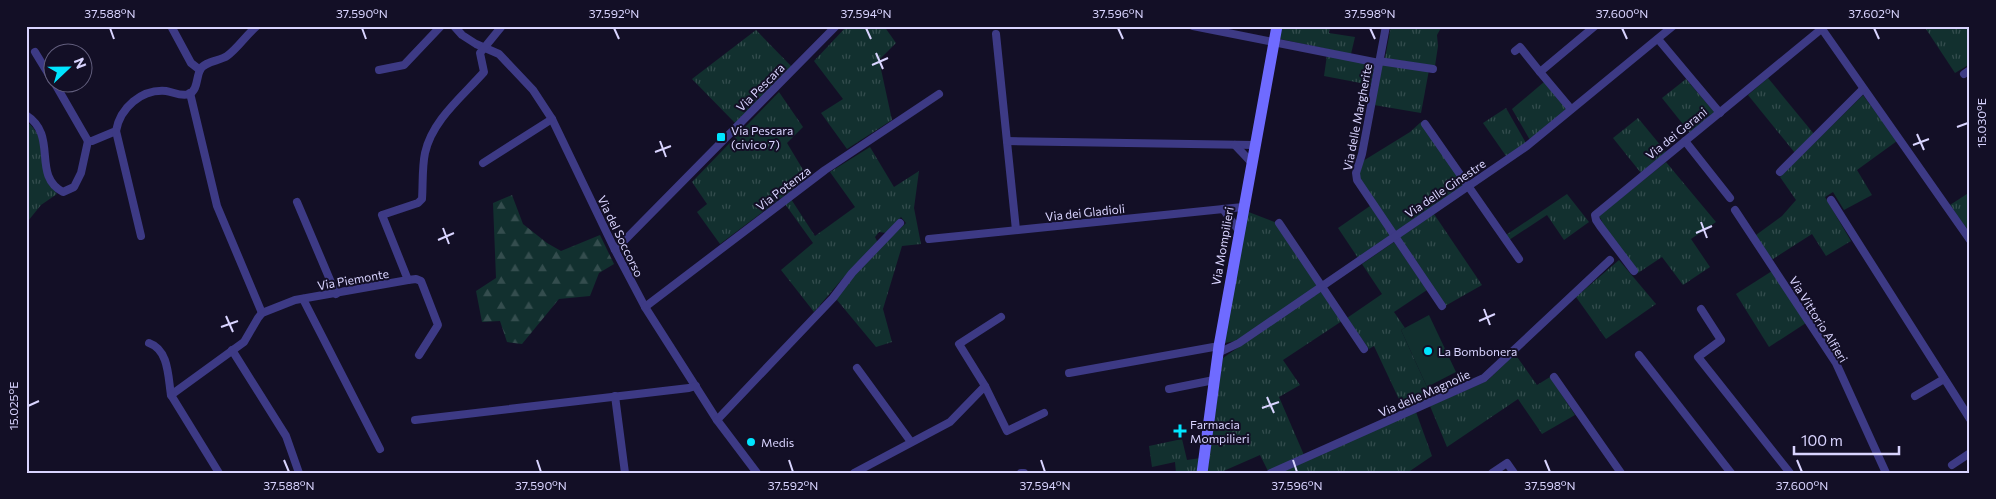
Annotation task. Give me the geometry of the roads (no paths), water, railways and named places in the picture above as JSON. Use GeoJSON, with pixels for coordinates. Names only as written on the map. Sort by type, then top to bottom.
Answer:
{"type":"FeatureCollection","features":[{"type":"Feature","properties":{"kind":"street"},"geometry":{"type":"LineString","coordinates":[[170,26],[191,63],[200,70]]}},
{"type":"Feature","properties":{"kind":"street"},"geometry":{"type":"LineString","coordinates":[[141,236],[116,131],[120,116],[138,98],[158,92],[183,95],[190,93],[194,89],[200,70],[204,65],[225,58],[257,26]]}},
{"type":"Feature","properties":{"kind":"street"},"geometry":{"type":"LineString","coordinates":[[379,70],[404,65],[440,26]]}},
{"type":"Feature","properties":{"kind":"street","name":"Via del Soccorso"},"geometry":{"type":"LineString","coordinates":[[454,26],[462,35],[498,54],[525,80],[552,119],[615,250],[645,307],[718,420],[757,473]]}},
{"type":"Feature","properties":{"kind":"street"},"geometry":{"type":"LineString","coordinates":[[485,47],[502,26]]}},
{"type":"Feature","properties":{"kind":"street","name":"Via Pescara"},"geometry":{"type":"LineString","coordinates":[[615,250],[836,26]]}},
{"type":"Feature","properties":{"kind":"street"},"geometry":{"type":"LineString","coordinates":[[1193,26],[1379,62],[1433,68]]}},
{"type":"Feature","properties":{"kind":"street","name":"Via Mompilieri"},"geometry":{"type":"LineString","coordinates":[[1202,473],[1218,349],[1276,26]]}},
{"type":"Feature","properties":{"kind":"street","name":"Via delle Margherite"},"geometry":{"type":"LineString","coordinates":[[1386,26],[1362,154],[1356,173],[1357,180],[1442,306]]}},
{"type":"Feature","properties":{"kind":"street"},"geometry":{"type":"LineString","coordinates":[[1540,72],[1595,26]]}},
{"type":"Feature","properties":{"kind":"street","name":"Via delle Ginestre"},"geometry":{"type":"LineString","coordinates":[[1069,373],[1218,349],[1239,343],[1394,235],[1527,146],[1673,26]]}},
{"type":"Feature","properties":{"kind":"street"},"geometry":{"type":"LineString","coordinates":[[1823,28],[1863,89],[1970,240]]}},
{"type":"Feature","properties":{"kind":"street","name":"Via dei Gerani"},"geometry":{"type":"LineString","coordinates":[[1634,271],[1596,220],[1595,215],[1823,28]]}},
{"type":"Feature","properties":{"kind":"street"},"geometry":{"type":"LineString","coordinates":[[996,34],[1016,230]]}},
{"type":"Feature","properties":{"kind":"street"},"geometry":{"type":"LineString","coordinates":[[1658,39],[1720,113]]}},
{"type":"Feature","properties":{"kind":"street","name":"Via Piemonte"},"geometry":{"type":"LineString","coordinates":[[262,314],[295,300],[408,280],[382,215],[418,203],[422,199],[425,153],[432,134],[440,120],[484,72],[480,53],[485,47]]}},
{"type":"Feature","properties":{"kind":"street"},"geometry":{"type":"LineString","coordinates":[[1516,51],[1520,47],[1572,109]]}},
{"type":"Feature","properties":{"kind":"street"},"geometry":{"type":"LineString","coordinates":[[35,52],[42,63]]}},
{"type":"Feature","properties":{"kind":"street"},"geometry":{"type":"LineString","coordinates":[[1780,172],[1863,89]]}},
{"type":"Feature","properties":{"kind":"street"},"geometry":{"type":"LineString","coordinates":[[26,115],[40,130],[45,147],[45,164],[49,179],[55,188],[63,192],[74,187],[81,173],[88,141],[59,92]]}},
{"type":"Feature","properties":{"kind":"street"},"geometry":{"type":"LineString","coordinates":[[170,395],[244,342],[262,314],[217,206],[190,93]]}},
{"type":"Feature","properties":{"kind":"street","name":"Via Potenza"},"geometry":{"type":"LineString","coordinates":[[645,307],[825,170],[938,94]]}},
{"type":"Feature","properties":{"kind":"street"},"geometry":{"type":"LineString","coordinates":[[483,163],[552,119]]}},
{"type":"Feature","properties":{"kind":"street"},"geometry":{"type":"LineString","coordinates":[[1425,124],[1519,259]]}},
{"type":"Feature","properties":{"kind":"street"},"geometry":{"type":"LineString","coordinates":[[88,141],[110,135],[116,131]]}},
{"type":"Feature","properties":{"kind":"street"},"geometry":{"type":"LineString","coordinates":[[1007,141],[1254,146]]}},
{"type":"Feature","properties":{"kind":"street"},"geometry":{"type":"LineString","coordinates":[[1685,141],[1730,198]]}},
{"type":"Feature","properties":{"kind":"street"},"geometry":{"type":"LineString","coordinates":[[1235,145],[1251,162]]}},
{"type":"Feature","properties":{"kind":"street"},"geometry":{"type":"LineString","coordinates":[[1831,200],[1970,419]]}},
{"type":"Feature","properties":{"kind":"street"},"geometry":{"type":"LineString","coordinates":[[297,202],[336,294]]}},
{"type":"Feature","properties":{"kind":"street","name":"Via dei Gladioli"},"geometry":{"type":"LineString","coordinates":[[929,239],[1243,207]]}},
{"type":"Feature","properties":{"kind":"street"},"geometry":{"type":"LineString","coordinates":[[1223,209],[1239,231]]}},
{"type":"Feature","properties":{"kind":"street","name":"Via Vittorio Alfieri"},"geometry":{"type":"LineString","coordinates":[[1735,210],[1836,364],[1886,473]]}},
{"type":"Feature","properties":{"kind":"street"},"geometry":{"type":"LineString","coordinates":[[718,420],[833,298],[852,272],[900,223]]}},
{"type":"Feature","properties":{"kind":"street"},"geometry":{"type":"LineString","coordinates":[[1280,223],[1364,349]]}},
{"type":"Feature","properties":{"kind":"street","name":"Via delle Magnolie"},"geometry":{"type":"LineString","coordinates":[[1271,473],[1484,378],[1610,260]]}},
{"type":"Feature","properties":{"kind":"street"},"geometry":{"type":"LineString","coordinates":[[408,280],[416,279],[421,281],[438,325],[418,355]]}},
{"type":"Feature","properties":{"kind":"street"},"geometry":{"type":"LineString","coordinates":[[303,299],[380,449]]}},
{"type":"Feature","properties":{"kind":"street"},"geometry":{"type":"LineString","coordinates":[[1701,309],[1720,340],[1698,357],[1790,473]]}},
{"type":"Feature","properties":{"kind":"street"},"geometry":{"type":"LineString","coordinates":[[1001,317],[959,344],[985,386],[1007,431],[1044,412]]}},
{"type":"Feature","properties":{"kind":"street"},"geometry":{"type":"LineString","coordinates":[[149,343],[160,349],[170,395],[219,473]]}},
{"type":"Feature","properties":{"kind":"street"},"geometry":{"type":"LineString","coordinates":[[232,350],[286,436],[299,473]]}},
{"type":"Feature","properties":{"kind":"street"},"geometry":{"type":"LineString","coordinates":[[1639,354],[1731,473]]}},
{"type":"Feature","properties":{"kind":"street"},"geometry":{"type":"LineString","coordinates":[[857,368],[911,442]]}},
{"type":"Feature","properties":{"kind":"street"},"geometry":{"type":"LineString","coordinates":[[1554,377],[1621,473]]}},
{"type":"Feature","properties":{"kind":"street"},"geometry":{"type":"LineString","coordinates":[[1915,396],[1944,378]]}},
{"type":"Feature","properties":{"kind":"street"},"geometry":{"type":"LineString","coordinates":[[1169,389],[1214,380]]}},
{"type":"Feature","properties":{"kind":"street"},"geometry":{"type":"LineString","coordinates":[[415,420],[696,386]]}},
{"type":"Feature","properties":{"kind":"street"},"geometry":{"type":"LineString","coordinates":[[854,473],[950,422],[985,386]]}},
{"type":"Feature","properties":{"kind":"street"},"geometry":{"type":"LineString","coordinates":[[616,396],[625,473]]}},
{"type":"Feature","properties":{"kind":"street"},"geometry":{"type":"LineString","coordinates":[[1952,465],[1970,453]]}},
{"type":"Feature","properties":{"kind":"street"},"geometry":{"type":"LineString","coordinates":[[1492,473],[1507,463],[1514,473]]}},
{"type":"Feature","properties":{"kind":"place","name":"Via Pescara (civico 7)"},"geometry":{"type":"Point","coordinates":[721,137]}},
{"type":"Feature","properties":{"kind":"place","name":"La Bombonera"},"geometry":{"type":"Point","coordinates":[1428,351]}},
{"type":"Feature","properties":{"kind":"place","name":"Farmacia Mompilieri"},"geometry":{"type":"Point","coordinates":[1180,431]}},
{"type":"Feature","properties":{"kind":"place","name":"Medis"},"geometry":{"type":"Point","coordinates":[751,442]}}]}
